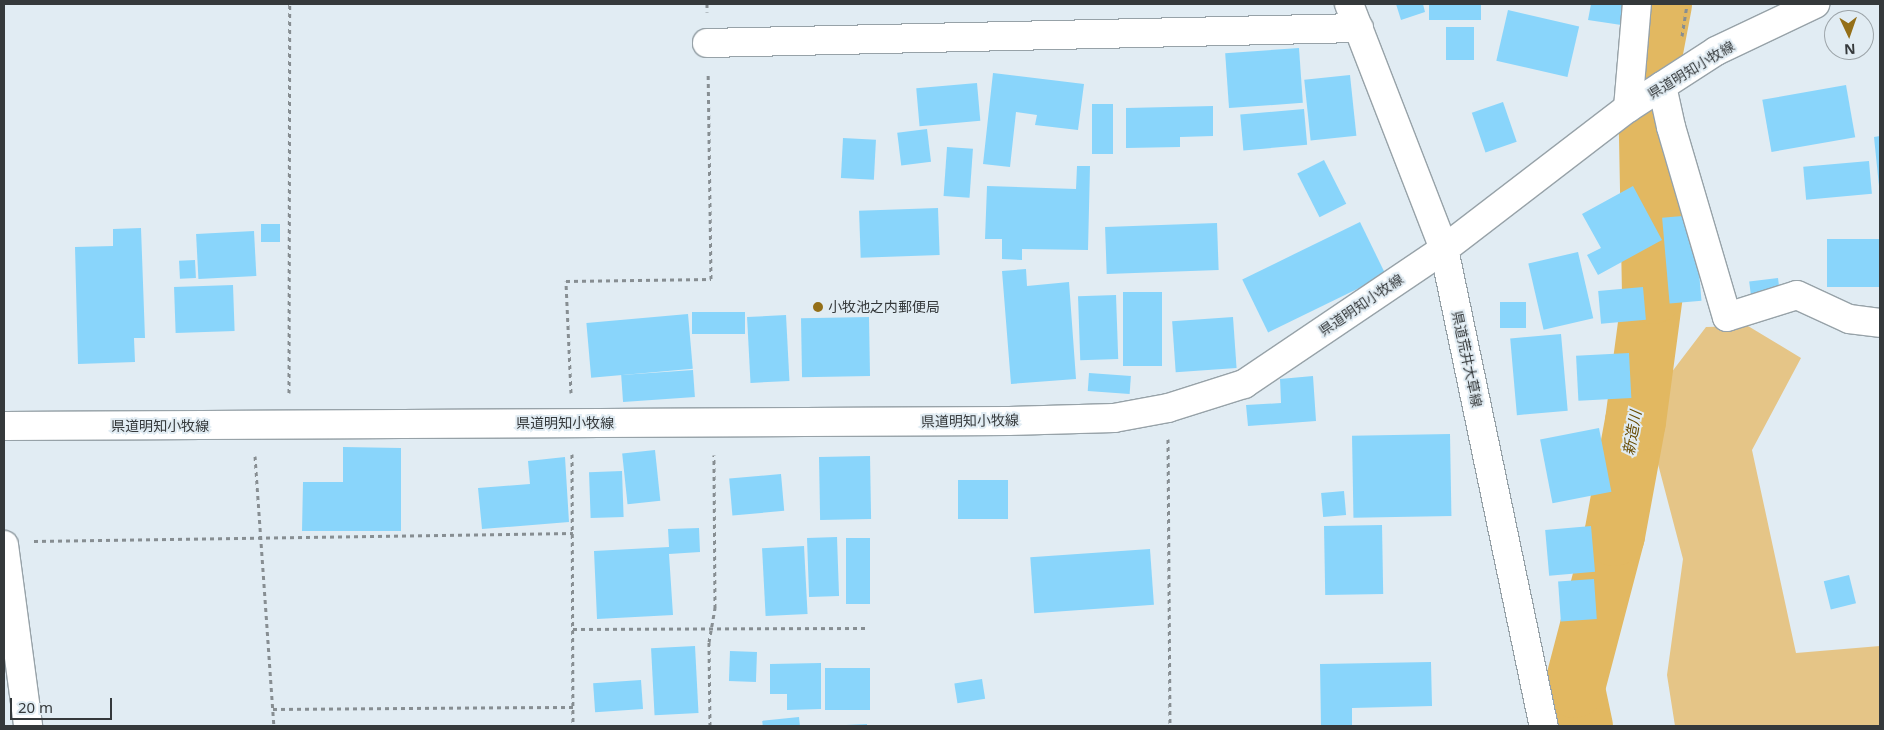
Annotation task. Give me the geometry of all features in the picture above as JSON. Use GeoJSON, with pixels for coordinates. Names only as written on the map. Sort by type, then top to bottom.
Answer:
{"type":"FeatureCollection","features":[{"type":"Feature","properties":{"kind":"main road"},"geometry":{"type":"LineString","coordinates":[[1628,108],[1637,4]]}},
{"type":"Feature","properties":{"kind":"main road","name":"県道明知小牧線"},"geometry":{"type":"LineString","coordinates":[[4,426],[713,423],[1114,418],[1168,408],[1244,384],[1444,250],[1628,108],[1716,52],[1816,4]]}},
{"type":"Feature","properties":{"kind":"main road"},"geometry":{"type":"LineString","coordinates":[[708,42],[1354,16]]}},
{"type":"Feature","properties":{"kind":"main road","name":"県道荒井大草線"},"geometry":{"type":"LineString","coordinates":[[1354,16],[1444,250],[1544,726]]}},
{"type":"Feature","properties":{"kind":"main road"},"geometry":{"type":"LineString","coordinates":[[1662,86],[1671,127],[1727,317],[1797,295],[1849,319],[1880,323]]}},
{"type":"Feature","properties":{"kind":"main road"},"geometry":{"type":"LineString","coordinates":[[14,543],[28,726]]}},
{"type":"Feature","properties":{"kind":"path"},"geometry":{"type":"LineString","coordinates":[[289,424],[290,4]]}},
{"type":"Feature","properties":{"kind":"path"},"geometry":{"type":"LineString","coordinates":[[573,726],[572,423],[566,281],[711,279],[707,4]]}},
{"type":"Feature","properties":{"kind":"path"},"geometry":{"type":"LineString","coordinates":[[1168,408],[1170,726]]}},
{"type":"Feature","properties":{"kind":"path"},"geometry":{"type":"LineString","coordinates":[[710,726],[709,642],[715,608],[713,423]]}},
{"type":"Feature","properties":{"kind":"path"},"geometry":{"type":"LineString","coordinates":[[252,425],[274,726]]}},
{"type":"Feature","properties":{"kind":"path"},"geometry":{"type":"LineString","coordinates":[[14,543],[573,533]]}},
{"type":"Feature","properties":{"kind":"path"},"geometry":{"type":"LineString","coordinates":[[573,629],[712,626],[868,628]]}},
{"type":"Feature","properties":{"kind":"path"},"geometry":{"type":"LineString","coordinates":[[273,709],[573,707]]}},
{"type":"Feature","properties":{"kind":"shaded area"},"geometry":{"type":"Polygon","coordinates":[[[1748,326],[1801,358],[1752,450],[1796,653],[1880,646],[1880,726],[1675,726],[1667,675],[1683,559],[1653,445],[1671,373],[1706,327],[1748,326]]]}},
{"type":"Feature","properties":{"kind":"building"},"geometry":{"type":"Polygon","coordinates":[[[1396,4],[1423,4],[1425,12],[1401,20],[1396,4]]]}},
{"type":"Feature","properties":{"kind":"building"},"geometry":{"type":"Polygon","coordinates":[[[1429,4],[1481,4],[1481,20],[1429,20],[1429,4]]]}},
{"type":"Feature","properties":{"kind":"building"},"geometry":{"type":"Polygon","coordinates":[[[1591,4],[1632,4],[1628,26],[1588,20],[1591,4]]]}},
{"type":"Feature","properties":{"kind":"building"},"geometry":{"type":"Polygon","coordinates":[[[1508,10],[1579,26],[1567,77],[1496,61],[1508,10]]]}},
{"type":"Feature","properties":{"kind":"building"},"geometry":{"type":"Polygon","coordinates":[[[1446,27],[1474,27],[1474,60],[1446,60],[1446,27]]]}},
{"type":"Feature","properties":{"kind":"building"},"geometry":{"type":"Polygon","coordinates":[[[1299,48],[1303,103],[1229,108],[1225,53],[1299,48]]]}},
{"type":"Feature","properties":{"kind":"building"},"geometry":{"type":"Polygon","coordinates":[[[993,73],[1084,84],[1078,130],[1035,125],[1037,115],[1016,112],[1010,167],[983,164],[993,73]]]}},
{"type":"Feature","properties":{"kind":"building"},"geometry":{"type":"Polygon","coordinates":[[[1350,75],[1356,136],[1311,140],[1304,80],[1350,75]]]}},
{"type":"Feature","properties":{"kind":"building"},"geometry":{"type":"Polygon","coordinates":[[[977,83],[980,121],[920,126],[916,88],[977,83]]]}},
{"type":"Feature","properties":{"kind":"building"},"geometry":{"type":"Polygon","coordinates":[[[1846,85],[1855,137],[1771,152],[1762,100],[1846,85]]]}},
{"type":"Feature","properties":{"kind":"building"},"geometry":{"type":"Polygon","coordinates":[[[1503,102],[1517,142],[1485,152],[1472,113],[1503,102]]]}},
{"type":"Feature","properties":{"kind":"building"},"geometry":{"type":"Polygon","coordinates":[[[1092,104],[1113,104],[1113,154],[1092,154],[1092,104]]]}},
{"type":"Feature","properties":{"kind":"building"},"geometry":{"type":"Polygon","coordinates":[[[1213,106],[1213,136],[1180,137],[1180,147],[1126,148],[1126,108],[1213,106]]]}},
{"type":"Feature","properties":{"kind":"building"},"geometry":{"type":"Polygon","coordinates":[[[1304,109],[1307,145],[1243,150],[1240,115],[1304,109]]]}},
{"type":"Feature","properties":{"kind":"building"},"geometry":{"type":"Polygon","coordinates":[[[927,129],[931,162],[901,165],[897,133],[927,129]]]}},
{"type":"Feature","properties":{"kind":"building"},"geometry":{"type":"Polygon","coordinates":[[[1880,136],[1880,186],[1879,186],[1874,137],[1880,136]]]}},
{"type":"Feature","properties":{"kind":"building"},"geometry":{"type":"Polygon","coordinates":[[[843,138],[876,140],[874,180],[841,178],[843,138]]]}},
{"type":"Feature","properties":{"kind":"building"},"geometry":{"type":"Polygon","coordinates":[[[947,147],[973,149],[970,198],[944,196],[947,147]]]}},
{"type":"Feature","properties":{"kind":"building"},"geometry":{"type":"Polygon","coordinates":[[[1324,160],[1346,204],[1320,217],[1297,174],[1324,160]]]}},
{"type":"Feature","properties":{"kind":"building"},"geometry":{"type":"Polygon","coordinates":[[[1869,161],[1872,194],[1806,200],[1803,167],[1869,161]]]}},
{"type":"Feature","properties":{"kind":"building"},"geometry":{"type":"Polygon","coordinates":[[[1077,166],[1090,166],[1088,250],[1022,249],[1022,260],[1002,259],[1002,239],[985,239],[987,186],[1076,189],[1077,166]]]}},
{"type":"Feature","properties":{"kind":"building"},"geometry":{"type":"Polygon","coordinates":[[[1633,186],[1662,240],[1598,275],[1587,255],[1601,248],[1582,214],[1633,186]]]}},
{"type":"Feature","properties":{"kind":"building"},"geometry":{"type":"Polygon","coordinates":[[[938,208],[940,255],[861,258],[859,211],[938,208]]]}},
{"type":"Feature","properties":{"kind":"building"},"geometry":{"type":"Polygon","coordinates":[[[1694,215],[1701,301],[1670,303],[1662,218],[1694,215]]]}},
{"type":"Feature","properties":{"kind":"building"},"geometry":{"type":"Polygon","coordinates":[[[1360,222],[1386,275],[1268,332],[1242,279],[1360,222]]]}},
{"type":"Feature","properties":{"kind":"building"},"geometry":{"type":"Polygon","coordinates":[[[1217,223],[1219,270],[1107,274],[1105,227],[1217,223]]]}},
{"type":"Feature","properties":{"kind":"building"},"geometry":{"type":"Polygon","coordinates":[[[261,224],[280,224],[280,242],[261,242],[261,224]]]}},
{"type":"Feature","properties":{"kind":"building"},"geometry":{"type":"Polygon","coordinates":[[[141,228],[145,338],[134,338],[135,362],[78,364],[75,247],[113,246],[113,229],[141,228]]]}},
{"type":"Feature","properties":{"kind":"building"},"geometry":{"type":"Polygon","coordinates":[[[254,231],[256,276],[198,279],[196,234],[254,231]]]}},
{"type":"Feature","properties":{"kind":"building"},"geometry":{"type":"Polygon","coordinates":[[[1827,239],[1880,239],[1880,287],[1827,287],[1827,239]]]}},
{"type":"Feature","properties":{"kind":"building"},"geometry":{"type":"Polygon","coordinates":[[[1578,252],[1593,318],[1544,330],[1528,263],[1578,252]]]}},
{"type":"Feature","properties":{"kind":"building"},"geometry":{"type":"Polygon","coordinates":[[[195,260],[196,278],[180,279],[179,261],[195,260]]]}},
{"type":"Feature","properties":{"kind":"building"},"geometry":{"type":"Polygon","coordinates":[[[1026,269],[1027,286],[1069,282],[1076,379],[1011,384],[1002,271],[1026,269]]]}},
{"type":"Feature","properties":{"kind":"building"},"geometry":{"type":"Polygon","coordinates":[[[1778,278],[1780,295],[1751,298],[1749,282],[1778,278]]]}},
{"type":"Feature","properties":{"kind":"building"},"geometry":{"type":"Polygon","coordinates":[[[233,285],[235,331],[176,333],[174,287],[233,285]]]}},
{"type":"Feature","properties":{"kind":"building"},"geometry":{"type":"Polygon","coordinates":[[[1643,287],[1646,320],[1601,324],[1598,291],[1643,287]]]}},
{"type":"Feature","properties":{"kind":"building"},"geometry":{"type":"Polygon","coordinates":[[[1123,292],[1162,292],[1162,366],[1123,366],[1123,292]]]}},
{"type":"Feature","properties":{"kind":"building"},"geometry":{"type":"Polygon","coordinates":[[[1116,295],[1118,359],[1080,360],[1078,296],[1116,295]]]}},
{"type":"Feature","properties":{"kind":"building"},"geometry":{"type":"Polygon","coordinates":[[[1500,302],[1526,302],[1526,328],[1500,328],[1500,302]]]}},
{"type":"Feature","properties":{"kind":"building"},"geometry":{"type":"Polygon","coordinates":[[[692,312],[745,312],[745,334],[692,334],[692,312]]]}},
{"type":"Feature","properties":{"kind":"building"},"geometry":{"type":"Polygon","coordinates":[[[688,314],[693,369],[591,378],[586,323],[688,314]]]}},
{"type":"Feature","properties":{"kind":"building"},"geometry":{"type":"Polygon","coordinates":[[[786,315],[789,381],[751,383],[747,317],[786,315]]]}},
{"type":"Feature","properties":{"kind":"building"},"geometry":{"type":"Polygon","coordinates":[[[869,317],[870,376],[802,377],[801,318],[869,317]]]}},
{"type":"Feature","properties":{"kind":"building"},"geometry":{"type":"Polygon","coordinates":[[[1233,317],[1237,368],[1176,372],[1172,321],[1233,317]]]}},
{"type":"Feature","properties":{"kind":"building"},"geometry":{"type":"Polygon","coordinates":[[[1561,334],[1568,411],[1517,415],[1510,338],[1561,334]]]}},
{"type":"Feature","properties":{"kind":"building"},"geometry":{"type":"Polygon","coordinates":[[[1629,353],[1631,398],[1578,401],[1576,356],[1629,353]]]}},
{"type":"Feature","properties":{"kind":"building"},"geometry":{"type":"Polygon","coordinates":[[[693,370],[695,397],[623,402],[621,375],[693,370]]]}},
{"type":"Feature","properties":{"kind":"building"},"geometry":{"type":"Polygon","coordinates":[[[1089,373],[1131,376],[1130,394],[1088,391],[1089,373]]]}},
{"type":"Feature","properties":{"kind":"building"},"geometry":{"type":"Polygon","coordinates":[[[1313,376],[1316,421],[1248,426],[1246,405],[1281,403],[1280,379],[1313,376]]]}},
{"type":"Feature","properties":{"kind":"building"},"geometry":{"type":"Polygon","coordinates":[[[1599,428],[1611,492],[1553,503],[1540,439],[1599,428]]]}},
{"type":"Feature","properties":{"kind":"building"},"geometry":{"type":"Polygon","coordinates":[[[1450,434],[1451,516],[1353,518],[1352,436],[1450,434]]]}},
{"type":"Feature","properties":{"kind":"building"},"geometry":{"type":"Polygon","coordinates":[[[343,447],[401,448],[401,531],[302,531],[303,482],[343,482],[343,447]]]}},
{"type":"Feature","properties":{"kind":"building"},"geometry":{"type":"Polygon","coordinates":[[[655,450],[660,501],[628,504],[622,453],[655,450]]]}},
{"type":"Feature","properties":{"kind":"building"},"geometry":{"type":"Polygon","coordinates":[[[870,456],[871,519],[820,520],[819,457],[870,456]]]}},
{"type":"Feature","properties":{"kind":"building"},"geometry":{"type":"Polygon","coordinates":[[[565,457],[569,522],[482,529],[478,488],[530,484],[528,461],[565,457]]]}},
{"type":"Feature","properties":{"kind":"building"},"geometry":{"type":"Polygon","coordinates":[[[622,471],[624,517],[591,518],[589,472],[622,471]]]}},
{"type":"Feature","properties":{"kind":"building"},"geometry":{"type":"Polygon","coordinates":[[[781,474],[784,511],[732,515],[729,479],[781,474]]]}},
{"type":"Feature","properties":{"kind":"building"},"geometry":{"type":"Polygon","coordinates":[[[958,480],[1008,480],[1008,519],[958,519],[958,480]]]}},
{"type":"Feature","properties":{"kind":"building"},"geometry":{"type":"Polygon","coordinates":[[[1344,491],[1346,515],[1323,517],[1321,493],[1344,491]]]}},
{"type":"Feature","properties":{"kind":"building"},"geometry":{"type":"Polygon","coordinates":[[[1382,525],[1383,594],[1325,595],[1324,526],[1382,525]]]}},
{"type":"Feature","properties":{"kind":"building"},"geometry":{"type":"Polygon","coordinates":[[[1591,526],[1595,572],[1549,576],[1545,530],[1591,526]]]}},
{"type":"Feature","properties":{"kind":"building"},"geometry":{"type":"Polygon","coordinates":[[[699,528],[700,552],[669,554],[673,615],[597,619],[594,551],[669,547],[668,529],[699,528]]]}},
{"type":"Feature","properties":{"kind":"building"},"geometry":{"type":"Polygon","coordinates":[[[837,537],[839,596],[809,597],[807,538],[837,537]]]}},
{"type":"Feature","properties":{"kind":"building"},"geometry":{"type":"Polygon","coordinates":[[[846,538],[870,538],[870,604],[846,604],[846,538]]]}},
{"type":"Feature","properties":{"kind":"building"},"geometry":{"type":"Polygon","coordinates":[[[804,546],[808,614],[766,616],[762,548],[804,546]]]}},
{"type":"Feature","properties":{"kind":"building"},"geometry":{"type":"Polygon","coordinates":[[[1150,549],[1154,605],[1034,613],[1030,557],[1150,549]]]}},
{"type":"Feature","properties":{"kind":"building"},"geometry":{"type":"Polygon","coordinates":[[[1849,575],[1856,603],[1831,609],[1824,581],[1849,575]]]}},
{"type":"Feature","properties":{"kind":"building"},"geometry":{"type":"Polygon","coordinates":[[[1594,579],[1597,619],[1561,621],[1558,582],[1594,579]]]}},
{"type":"Feature","properties":{"kind":"building"},"geometry":{"type":"Polygon","coordinates":[[[695,646],[699,713],[655,715],[651,648],[695,646]]]}},
{"type":"Feature","properties":{"kind":"building"},"geometry":{"type":"Polygon","coordinates":[[[730,651],[757,652],[756,682],[729,681],[730,651]]]}},
{"type":"Feature","properties":{"kind":"building"},"geometry":{"type":"Polygon","coordinates":[[[1431,662],[1432,706],[1352,708],[1352,726],[1321,726],[1320,664],[1431,662]]]}},
{"type":"Feature","properties":{"kind":"building"},"geometry":{"type":"Polygon","coordinates":[[[821,663],[821,709],[787,710],[787,694],[770,694],[770,664],[821,663]]]}},
{"type":"Feature","properties":{"kind":"building"},"geometry":{"type":"Polygon","coordinates":[[[825,668],[870,668],[870,710],[825,710],[825,668]]]}},
{"type":"Feature","properties":{"kind":"building"},"geometry":{"type":"Polygon","coordinates":[[[982,679],[985,699],[957,703],[954,683],[982,679]]]}},
{"type":"Feature","properties":{"kind":"building"},"geometry":{"type":"Polygon","coordinates":[[[641,680],[643,709],[595,712],[593,683],[641,680]]]}},
{"type":"Feature","properties":{"kind":"building"},"geometry":{"type":"Polygon","coordinates":[[[799,717],[800,726],[763,726],[762,721],[799,717]]]}},
{"type":"Feature","properties":{"kind":"building"},"geometry":{"type":"Polygon","coordinates":[[[867,724],[867,726],[846,726],[846,725],[867,724]]]}},
{"type":"Feature","properties":{"kind":"waterway","name":"新造川"},"geometry":{"type":"LineString","coordinates":[[1652,51],[1661,4]]}},
{"type":"Feature","properties":{"kind":"waterway","name":"新造川"},"geometry":{"type":"LineString","coordinates":[[1582,726],[1574,687],[1614,535],[1635,421],[1652,293],[1649,133]]}},
{"type":"Feature","properties":{"kind":"place","name":"小牧池之内郵便局"},"geometry":{"type":"Point","coordinates":[818,307]}}]}
